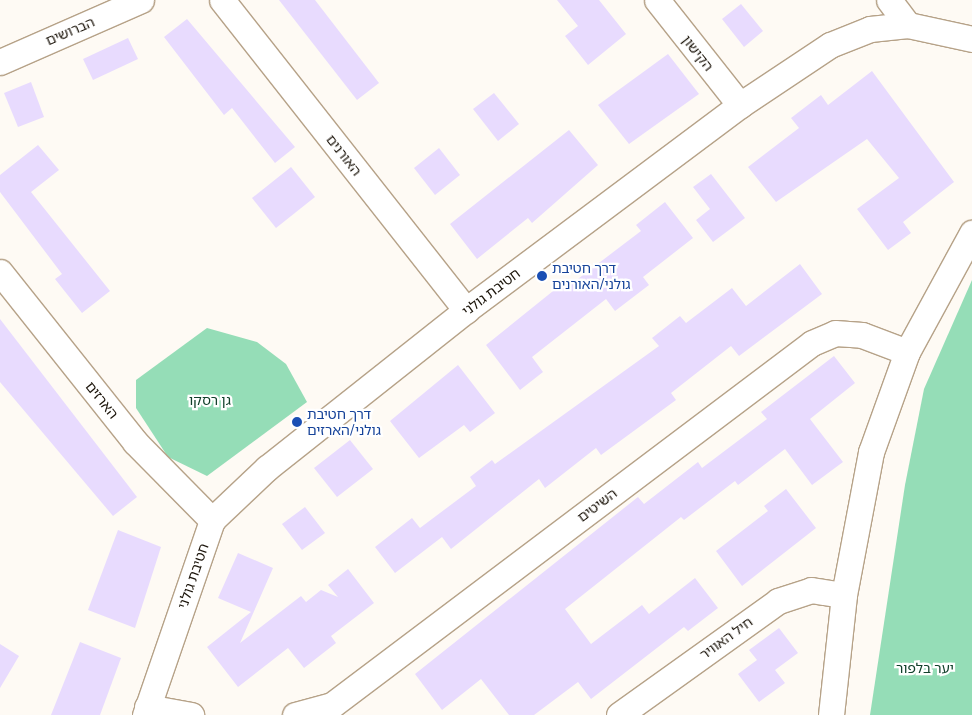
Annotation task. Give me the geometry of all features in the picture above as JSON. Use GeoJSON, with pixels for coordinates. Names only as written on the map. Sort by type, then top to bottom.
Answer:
{"type":"FeatureCollection","features":[{"type":"Feature","properties":{"kind":"street","name":"הברושים"},"geometry":{"type":"LineString","coordinates":[[0,62],[141,0]]}},
{"type":"Feature","properties":{"kind":"street","name":"האורנים"},"geometry":{"type":"LineString","coordinates":[[222,0],[466,310]]}},
{"type":"Feature","properties":{"kind":"street","name":"הקישון"},"geometry":{"type":"LineString","coordinates":[[657,0],[740,105]]}},
{"type":"Feature","properties":{"kind":"street"},"geometry":{"type":"LineString","coordinates":[[889,0],[908,25]]}},
{"type":"Feature","properties":{"kind":"street","name":"חטיבת גולני"},"geometry":{"type":"LineString","coordinates":[[146,711],[212,520],[266,468],[466,310],[740,105],[830,45],[870,29],[908,25],[972,39]]}},
{"type":"Feature","properties":{"kind":"street"},"geometry":{"type":"LineString","coordinates":[[831,715],[844,595],[871,452],[908,352],[972,233]]}},
{"type":"Feature","properties":{"kind":"street","name":"הארזים"},"geometry":{"type":"LineString","coordinates":[[0,272],[135,442],[212,520]]}},
{"type":"Feature","properties":{"kind":"street","name":"השיטים"},"geometry":{"type":"LineString","coordinates":[[295,715],[338,710],[812,343],[835,333],[862,335],[908,352]]}},
{"type":"Feature","properties":{"kind":"street","name":"חיל האוויר"},"geometry":{"type":"LineString","coordinates":[[619,715],[778,601],[811,590],[844,595]]}},
{"type":"Feature","properties":{"kind":"street"},"geometry":{"type":"LineString","coordinates":[[146,711],[191,715]]}},
{"type":"Feature","properties":{"kind":"green space","name":"יער בלפור"},"geometry":{"type":"Polygon","coordinates":[[[972,280],[972,715],[870,715],[905,485],[924,389],[972,280]]]}},
{"type":"Feature","properties":{"kind":"green space","name":"גן רסקו"},"geometry":{"type":"Polygon","coordinates":[[[207,328],[257,342],[286,364],[307,402],[207,476],[168,457],[136,408],[136,380],[207,328]]]}},
{"type":"Feature","properties":{"kind":"building"},"geometry":{"type":"Polygon","coordinates":[[[279,0],[315,0],[379,83],[357,100],[279,0]]]}},
{"type":"Feature","properties":{"kind":"building"},"geometry":{"type":"Polygon","coordinates":[[[557,0],[599,0],[626,34],[588,65],[565,36],[578,26],[557,0]]]}},
{"type":"Feature","properties":{"kind":"building"},"geometry":{"type":"Polygon","coordinates":[[[741,4],[763,31],[744,47],[722,19],[741,4]]]}},
{"type":"Feature","properties":{"kind":"building"},"geometry":{"type":"Polygon","coordinates":[[[187,19],[295,147],[275,163],[232,108],[224,115],[164,37],[187,19]]]}},
{"type":"Feature","properties":{"kind":"building"},"geometry":{"type":"Polygon","coordinates":[[[128,38],[138,59],[93,80],[83,59],[128,38]]]}},
{"type":"Feature","properties":{"kind":"building"},"geometry":{"type":"Polygon","coordinates":[[[668,54],[699,94],[629,144],[598,105],[668,54]]]}},
{"type":"Feature","properties":{"kind":"building"},"geometry":{"type":"Polygon","coordinates":[[[872,71],[954,182],[903,222],[911,233],[888,250],[857,209],[899,178],[867,139],[776,202],[748,167],[799,128],[791,118],[821,95],[828,105],[872,71]]]}},
{"type":"Feature","properties":{"kind":"building"},"geometry":{"type":"Polygon","coordinates":[[[31,82],[44,117],[18,127],[4,93],[31,82]]]}},
{"type":"Feature","properties":{"kind":"building"},"geometry":{"type":"Polygon","coordinates":[[[494,93],[519,124],[498,141],[473,109],[494,93]]]}},
{"type":"Feature","properties":{"kind":"building"},"geometry":{"type":"Polygon","coordinates":[[[569,130],[598,165],[532,223],[528,218],[477,259],[450,224],[569,130]]]}},
{"type":"Feature","properties":{"kind":"building"},"geometry":{"type":"Polygon","coordinates":[[[38,145],[59,170],[31,192],[110,291],[82,313],[55,279],[62,274],[0,192],[0,175],[38,145]]]}},
{"type":"Feature","properties":{"kind":"building"},"geometry":{"type":"Polygon","coordinates":[[[439,148],[460,175],[435,195],[414,168],[439,148]]]}},
{"type":"Feature","properties":{"kind":"building"},"geometry":{"type":"Polygon","coordinates":[[[291,167],[315,197],[276,228],[252,198],[291,167]]]}},
{"type":"Feature","properties":{"kind":"building"},"geometry":{"type":"Polygon","coordinates":[[[711,174],[745,218],[713,242],[696,220],[710,209],[693,187],[711,174]]]}},
{"type":"Feature","properties":{"kind":"building"},"geometry":{"type":"Polygon","coordinates":[[[665,202],[693,238],[643,277],[649,285],[615,311],[606,299],[532,357],[543,372],[520,390],[486,345],[563,283],[566,288],[641,231],[636,225],[665,202]]]}},
{"type":"Feature","properties":{"kind":"building"},"geometry":{"type":"Polygon","coordinates":[[[800,264],[822,294],[739,356],[731,346],[671,393],[676,400],[601,455],[596,448],[545,488],[539,479],[451,549],[442,537],[395,573],[375,547],[412,518],[420,528],[476,486],[470,477],[492,460],[495,464],[659,346],[652,338],[680,316],[686,323],[732,288],[746,306],[800,264]]]}},
{"type":"Feature","properties":{"kind":"building"},"geometry":{"type":"Polygon","coordinates":[[[0,319],[137,497],[113,516],[0,382],[0,319]]]}},
{"type":"Feature","properties":{"kind":"building"},"geometry":{"type":"Polygon","coordinates":[[[834,356],[855,383],[810,419],[843,462],[812,485],[785,449],[738,485],[735,481],[684,520],[681,517],[565,609],[591,644],[642,605],[649,614],[695,578],[718,608],[688,631],[684,627],[591,699],[578,682],[534,715],[509,715],[481,679],[442,710],[415,674],[638,497],[644,504],[698,462],[702,468],[767,419],[761,412],[834,356]]]}},
{"type":"Feature","properties":{"kind":"building"},"geometry":{"type":"Polygon","coordinates":[[[458,365],[495,413],[470,432],[464,425],[419,458],[390,421],[458,365]]]}},
{"type":"Feature","properties":{"kind":"building"},"geometry":{"type":"Polygon","coordinates":[[[350,440],[373,469],[337,497],[314,468],[350,440]]]}},
{"type":"Feature","properties":{"kind":"building"},"geometry":{"type":"Polygon","coordinates":[[[786,489],[816,528],[742,586],[716,551],[768,511],[764,506],[786,489]]]}},
{"type":"Feature","properties":{"kind":"building"},"geometry":{"type":"Polygon","coordinates":[[[305,507],[325,533],[302,550],[282,524],[305,507]]]}},
{"type":"Feature","properties":{"kind":"building"},"geometry":{"type":"Polygon","coordinates":[[[118,530],[161,547],[135,628],[88,610],[118,530]]]}},
{"type":"Feature","properties":{"kind":"building"},"geometry":{"type":"Polygon","coordinates":[[[238,553],[273,568],[240,643],[301,596],[306,602],[321,590],[338,597],[328,585],[348,569],[374,603],[331,636],[336,643],[304,668],[288,648],[238,687],[207,647],[251,612],[218,598],[238,553]]]}},
{"type":"Feature","properties":{"kind":"building"},"geometry":{"type":"Polygon","coordinates":[[[779,628],[798,653],[775,670],[785,683],[759,702],[738,674],[757,660],[749,650],[779,628]]]}},
{"type":"Feature","properties":{"kind":"building"},"geometry":{"type":"Polygon","coordinates":[[[80,642],[121,658],[100,715],[51,715],[80,642]]]}},
{"type":"Feature","properties":{"kind":"building"},"geometry":{"type":"Polygon","coordinates":[[[0,644],[19,656],[0,688],[0,644]]]}},
{"type":"Feature","properties":{"kind":"place","name":"דרך חטיבת גולני/האורנים"},"geometry":{"type":"Point","coordinates":[542,276]}},
{"type":"Feature","properties":{"kind":"place","name":"דרך חטיבת גולני/הארזים"},"geometry":{"type":"Point","coordinates":[297,422]}}]}
